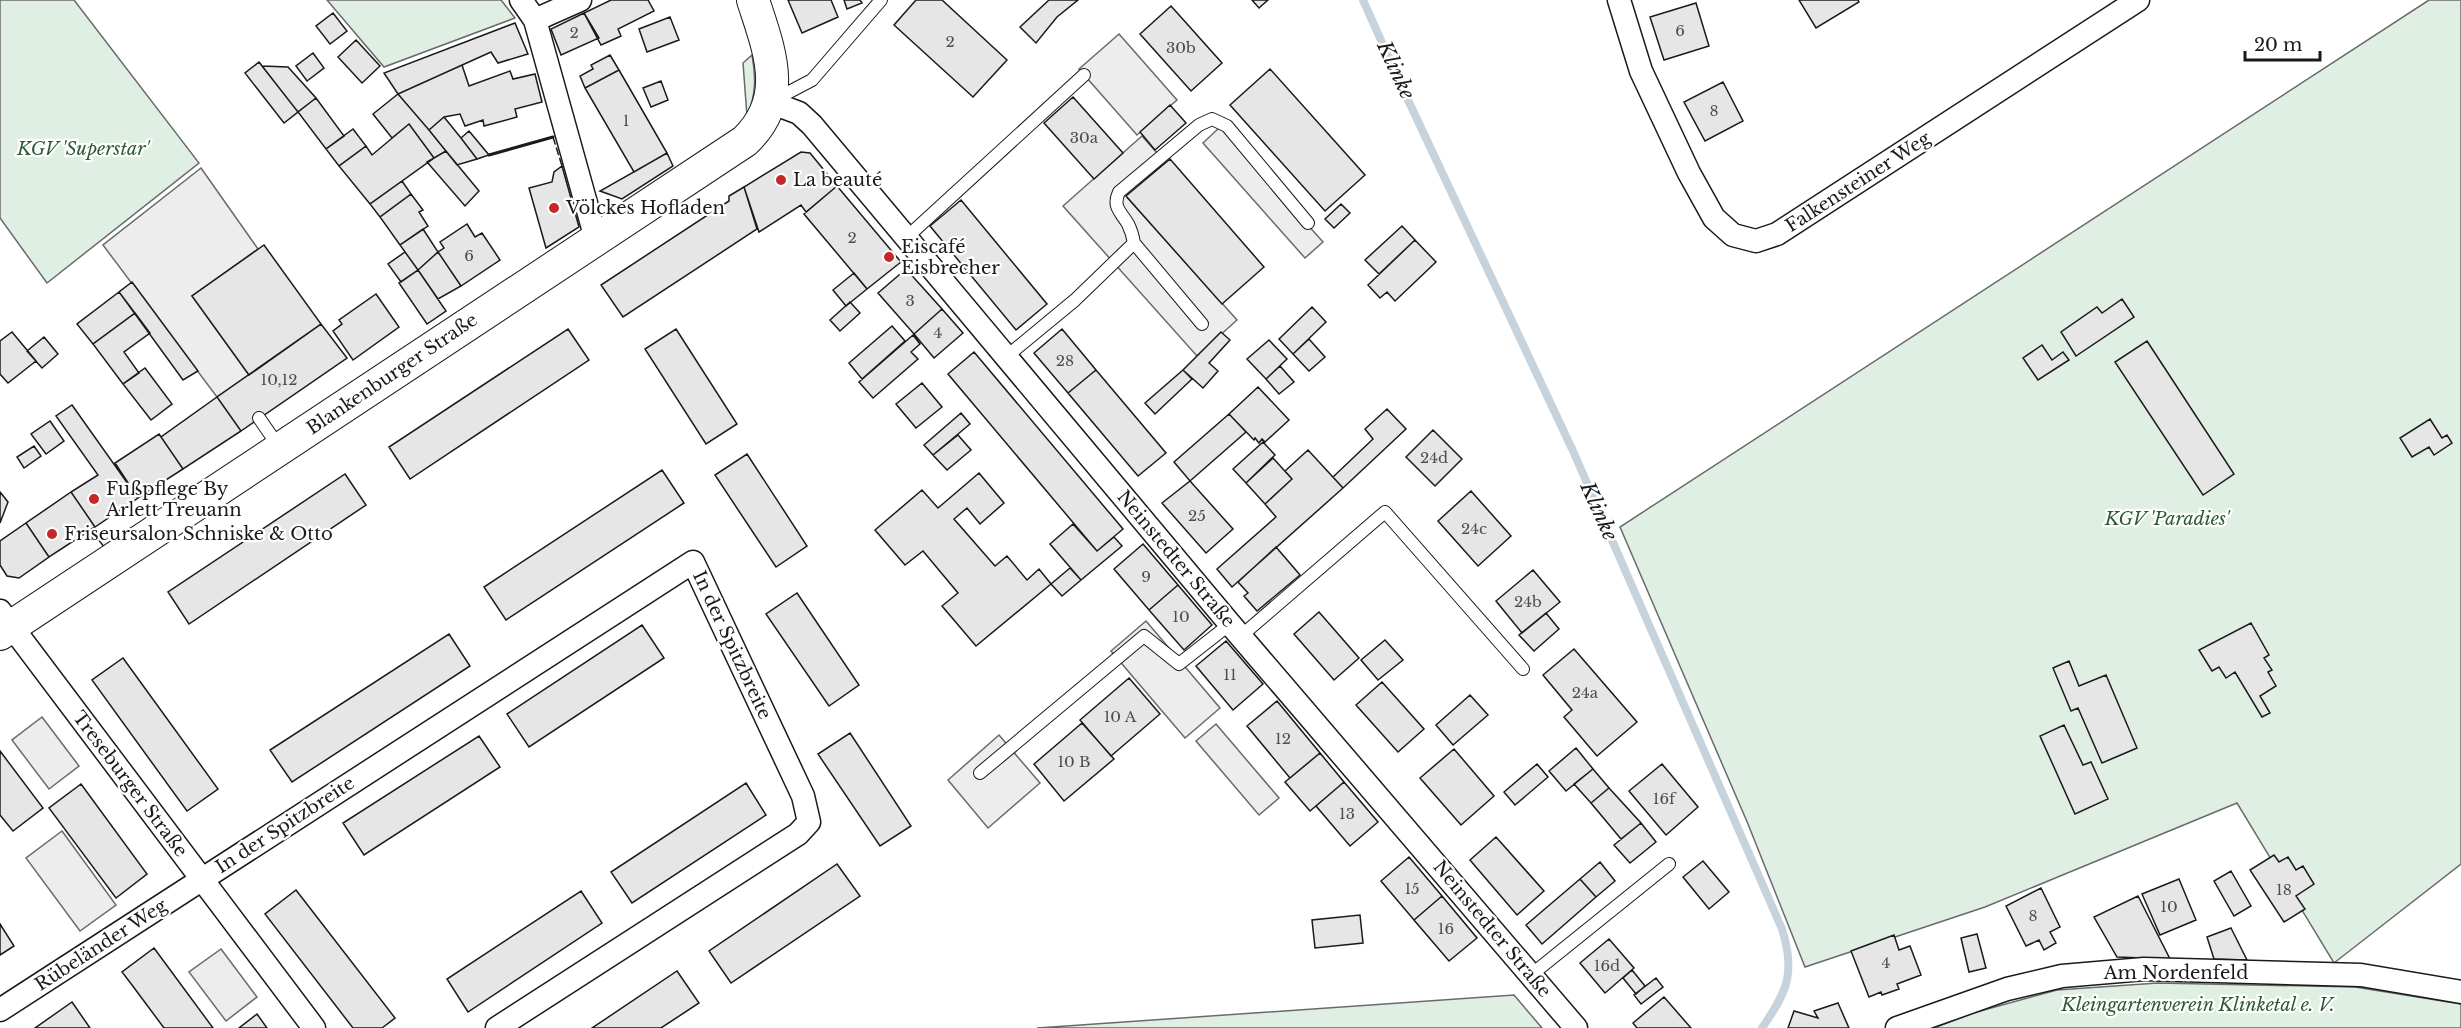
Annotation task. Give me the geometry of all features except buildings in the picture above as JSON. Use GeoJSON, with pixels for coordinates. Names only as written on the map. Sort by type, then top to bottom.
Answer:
{"type":"FeatureCollection","features":[{"type":"Feature","properties":{"kind":"street"},"geometry":{"type":"LineString","coordinates":[[521,0],[535,20],[596,239]]}},
{"type":"Feature","properties":{"kind":"street"},"geometry":{"type":"LineString","coordinates":[[535,20],[580,0]]}},
{"type":"Feature","properties":{"kind":"street"},"geometry":{"type":"LineString","coordinates":[[753,0],[772,57],[770,102]]}},
{"type":"Feature","properties":{"kind":"street","name":"Falkensteiner Weg"},"geometry":{"type":"LineString","coordinates":[[1619,0],[1641,71],[1680,155],[1713,218],[1733,235],[1756,241],[1777,234],[2138,0]]}},
{"type":"Feature","properties":{"kind":"street","name":"Neinstedter Straße"},"geometry":{"type":"LineString","coordinates":[[770,102],[805,118],[1236,630],[1576,1028]]}},
{"type":"Feature","properties":{"kind":"street","name":"Blankenburger Straße"},"geometry":{"type":"LineString","coordinates":[[4,624],[280,448],[739,146],[761,123],[770,102]]}},
{"type":"Feature","properties":{"kind":"street","name":"In der Spitzbreite"},"geometry":{"type":"LineString","coordinates":[[201,880],[693,562],[803,796],[809,822],[798,834],[497,1028]]}},
{"type":"Feature","properties":{"kind":"street","name":"Treseburger Straße"},"geometry":{"type":"LineString","coordinates":[[4,624],[314,1028]]}},
{"type":"Feature","properties":{"kind":"street","name":"Rübeländer Weg"},"geometry":{"type":"LineString","coordinates":[[0,1010],[201,880]]}},
{"type":"Feature","properties":{"kind":"street","name":"Am Nordenfeld"},"geometry":{"type":"LineString","coordinates":[[1897,1028],[2007,989],[2062,976],[2144,969],[2361,975],[2461,992]]}},
{"type":"Feature","properties":{"kind":"lane"},"geometry":{"type":"LineString","coordinates":[[770,102],[812,80],[881,0]]}},
{"type":"Feature","properties":{"kind":"lane"},"geometry":{"type":"LineString","coordinates":[[906,238],[1084,75]]}},
{"type":"Feature","properties":{"kind":"lane"},"geometry":{"type":"LineString","coordinates":[[1202,324],[1134,243],[1130,226],[1117,208],[1115,201],[1119,192],[1199,125],[1212,119],[1227,126],[1308,224]]}},
{"type":"Feature","properties":{"kind":"lane"},"geometry":{"type":"LineString","coordinates":[[1006,357],[1075,300],[1134,243]]}},
{"type":"Feature","properties":{"kind":"lane"},"geometry":{"type":"LineString","coordinates":[[259,418],[280,448]]}},
{"type":"Feature","properties":{"kind":"lane"},"geometry":{"type":"LineString","coordinates":[[980,773],[1144,636],[1179,664],[1236,630],[1385,512],[1523,669]]}},
{"type":"Feature","properties":{"kind":"lane"},"geometry":{"type":"LineString","coordinates":[[1531,975],[1669,864]]}},
{"type":"Feature","properties":{"kind":"green space","name":"KGV 'Superstar'"},"geometry":{"type":"Polygon","coordinates":[[[0,0],[74,0],[199,163],[47,283],[0,218],[0,0]]]}},
{"type":"Feature","properties":{"kind":"green space"},"geometry":{"type":"Polygon","coordinates":[[[327,0],[501,0],[515,18],[384,67],[327,0]]]}},
{"type":"Feature","properties":{"kind":"green space","name":"KGV 'Paradies'"},"geometry":{"type":"Polygon","coordinates":[[[2429,0],[2461,0],[2461,864],[2334,963],[2237,803],[1985,907],[1805,967],[1748,824],[1620,527],[2429,0]]]}},
{"type":"Feature","properties":{"kind":"green space"},"geometry":{"type":"Polygon","coordinates":[[[752,55],[754,86],[747,116],[743,63],[752,55]]]}},
{"type":"Feature","properties":{"kind":"green space","name":"Kleingartenverein Klinketal e. V."},"geometry":{"type":"Polygon","coordinates":[[[2158,983],[2355,987],[2461,1004],[2461,1028],[1934,1028],[1973,1013],[2057,990],[2158,983]]]}},
{"type":"Feature","properties":{"kind":"green space"},"geometry":{"type":"Polygon","coordinates":[[[1514,995],[1542,1028],[1037,1028],[1514,995]]]}},
{"type":"Feature","properties":{"kind":"shaded area"},"geometry":{"type":"Polygon","coordinates":[[[1119,34],[1177,100],[1137,135],[1079,69],[1119,34]]]}},
{"type":"Feature","properties":{"kind":"shaded area"},"geometry":{"type":"Polygon","coordinates":[[[1220,127],[1323,242],[1305,258],[1203,143],[1220,127]]]}},
{"type":"Feature","properties":{"kind":"shaded area"},"geometry":{"type":"Polygon","coordinates":[[[1142,136],[1165,162],[1127,197],[1237,320],[1197,356],[1063,206],[1142,136]]]}},
{"type":"Feature","properties":{"kind":"shaded area"},"geometry":{"type":"Polygon","coordinates":[[[201,168],[258,249],[192,296],[249,375],[217,397],[103,245],[201,168]]]}},
{"type":"Feature","properties":{"kind":"shaded area"},"geometry":{"type":"Polygon","coordinates":[[[1146,621],[1220,708],[1185,738],[1111,651],[1146,621]]]}},
{"type":"Feature","properties":{"kind":"shaded area"},"geometry":{"type":"Polygon","coordinates":[[[42,717],[79,766],[49,789],[12,740],[42,717]]]}},
{"type":"Feature","properties":{"kind":"shaded area"},"geometry":{"type":"Polygon","coordinates":[[[1216,724],[1279,798],[1259,815],[1196,741],[1216,724]]]}},
{"type":"Feature","properties":{"kind":"shaded area"},"geometry":{"type":"Polygon","coordinates":[[[999,735],[1040,783],[988,828],[948,780],[999,735]]]}},
{"type":"Feature","properties":{"kind":"shaded area"},"geometry":{"type":"Polygon","coordinates":[[[62,831],[116,905],[80,931],[26,858],[62,831]]]}},
{"type":"Feature","properties":{"kind":"shaded area"},"geometry":{"type":"Polygon","coordinates":[[[221,949],[257,997],[226,1021],[189,972],[221,949]]]}},
{"type":"Feature","properties":{"kind":"waterway","name":"Klinke"},"geometry":{"type":"LineString","coordinates":[[1363,0],[1573,451],[1782,929],[1788,958],[1787,982],[1778,1004],[1762,1028]]}},
{"type":"Feature","properties":{"kind":"fence"},"geometry":{"type":"LineString","coordinates":[[553,137],[562,166]]}},
{"type":"Feature","properties":{"kind":"wall"},"geometry":{"type":"LineString","coordinates":[[489,155],[553,137]]}},
{"type":"Feature","properties":{"kind":"place","name":"La beauté"},"geometry":{"type":"Point","coordinates":[781,180]}},
{"type":"Feature","properties":{"kind":"place","name":"Völckes Hofladen"},"geometry":{"type":"Point","coordinates":[554,208]}},
{"type":"Feature","properties":{"kind":"place","name":"Eiscafé Eisbrecher"},"geometry":{"type":"Point","coordinates":[889,257]}},
{"type":"Feature","properties":{"kind":"place","name":"Fußpflege By Arlett Treuann"},"geometry":{"type":"Point","coordinates":[94,499]}},
{"type":"Feature","properties":{"kind":"place","name":"Friseursalon Schniske & Otto"},"geometry":{"type":"Point","coordinates":[52,534]}}]}
